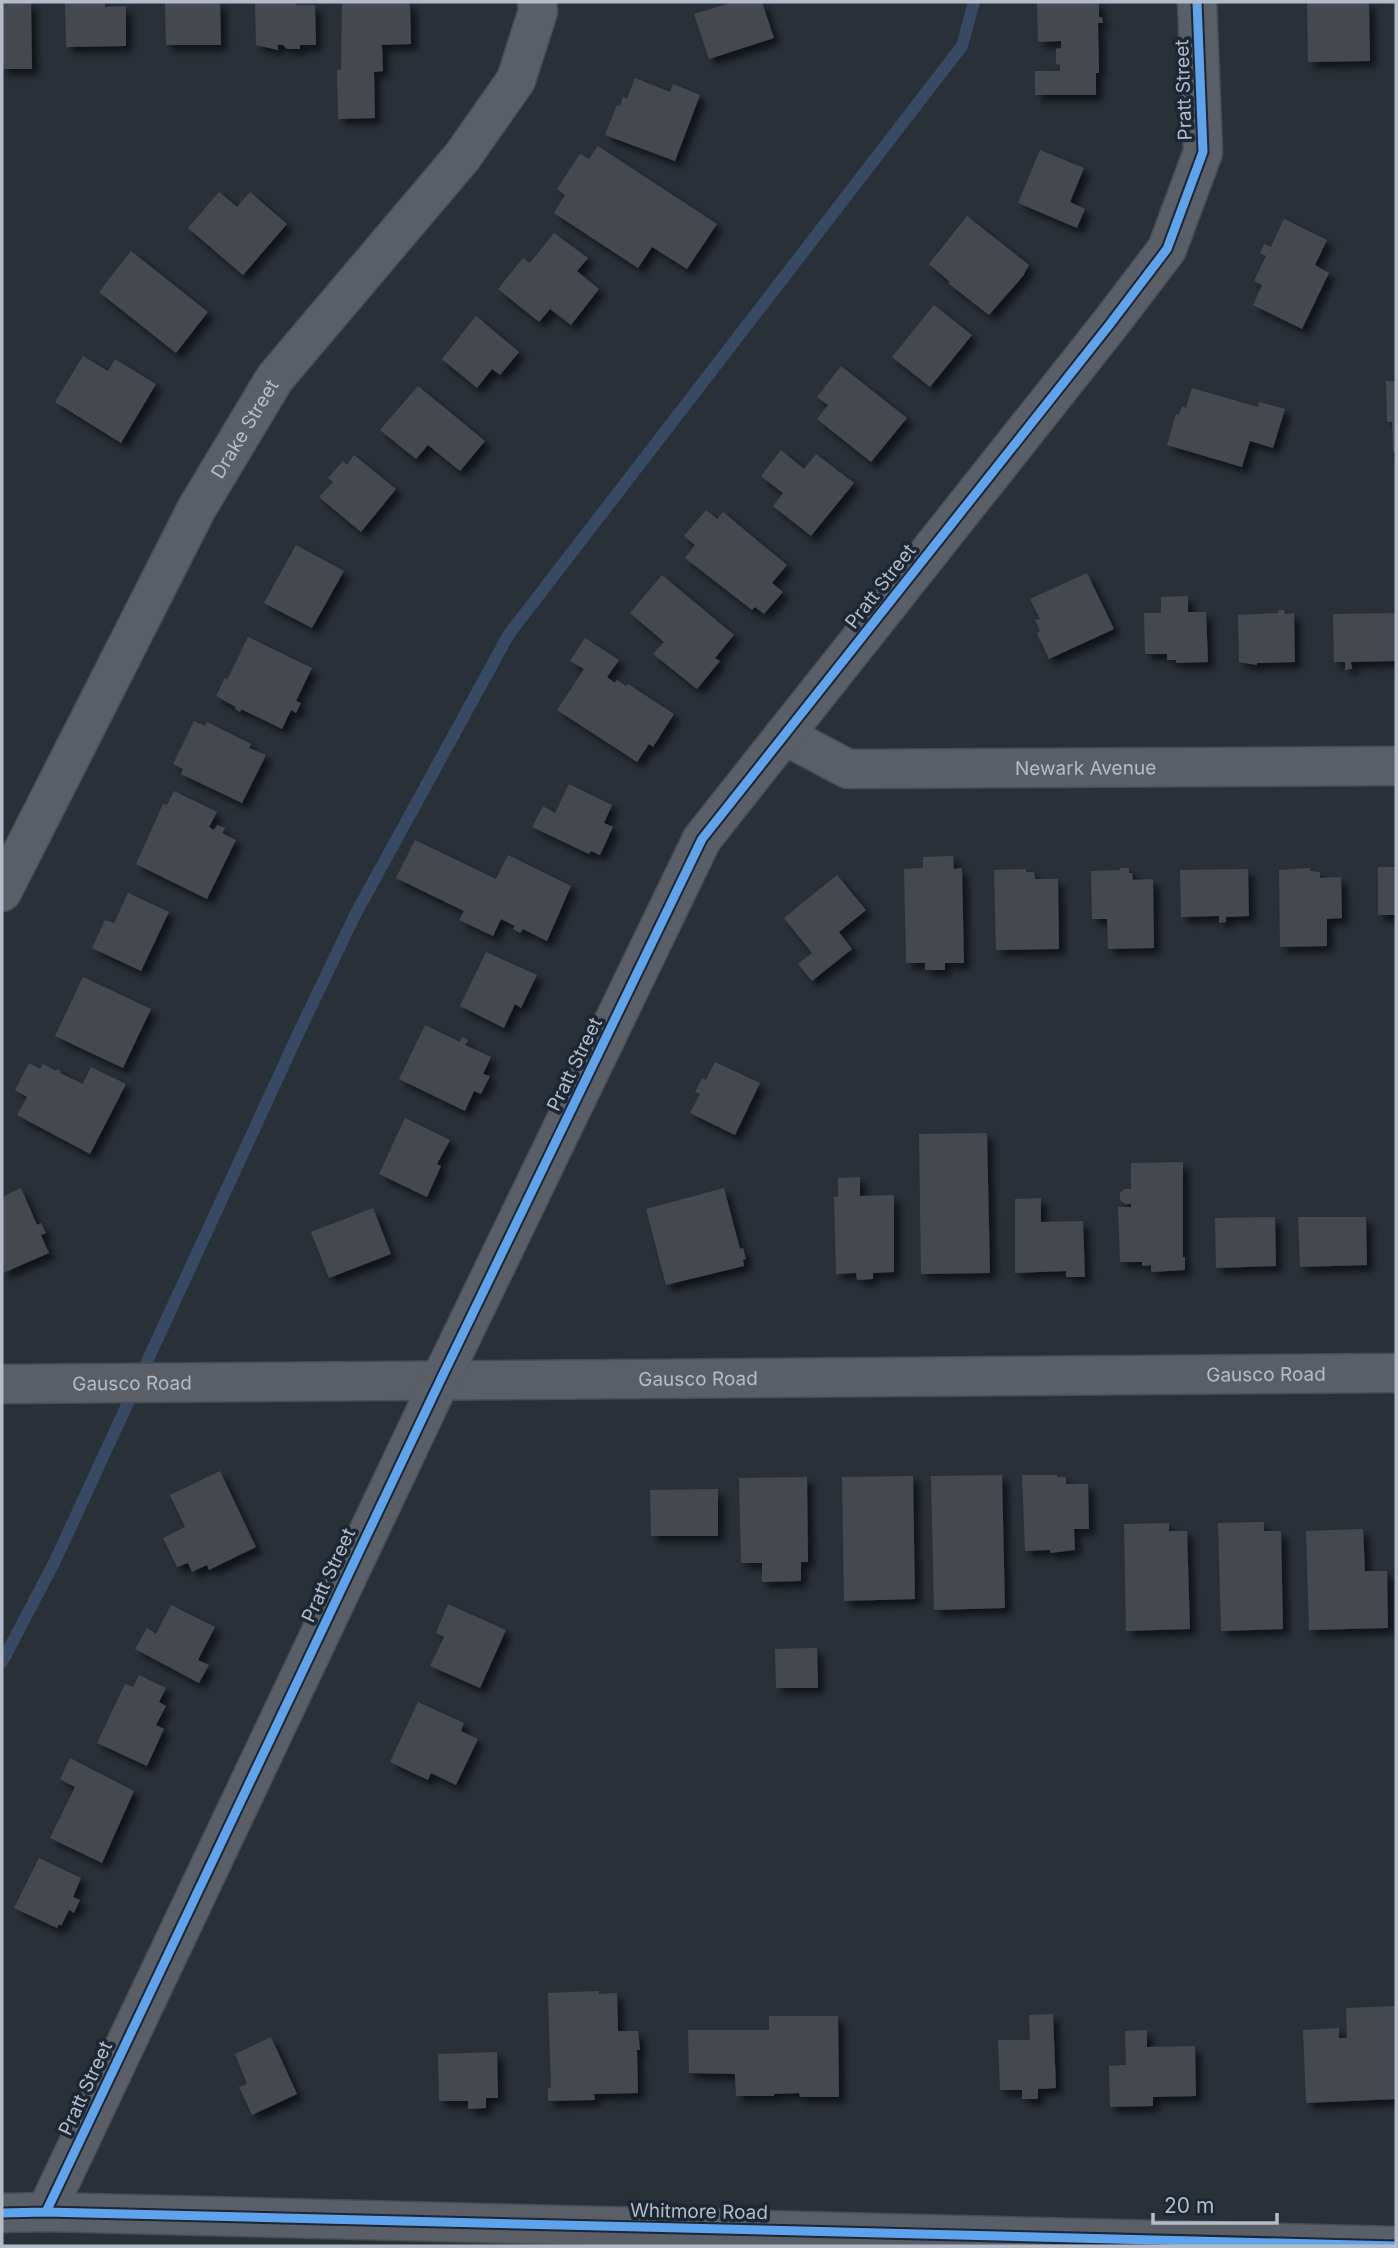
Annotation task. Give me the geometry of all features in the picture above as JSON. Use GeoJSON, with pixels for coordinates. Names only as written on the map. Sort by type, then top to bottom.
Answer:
{"type":"FeatureCollection","features":[{"type":"Feature","properties":{"kind":"street","name":"Drake Street"},"geometry":{"type":"LineString","coordinates":[[2,892],[204,496],[275,378],[462,157],[516,80],[538,11],[537,2]]}},
{"type":"Feature","properties":{"kind":"street","name":"Pratt Street"},"geometry":{"type":"LineString","coordinates":[[46,2212],[440,1381],[702,839],[1110,324],[1167,248],[1203,152],[1198,2]]}},
{"type":"Feature","properties":{"kind":"street","name":"Newark Avenue"},"geometry":{"type":"LineString","coordinates":[[784,735],[848,769],[1396,766]]}},
{"type":"Feature","properties":{"kind":"street","name":"Gausco Road"},"geometry":{"type":"LineString","coordinates":[[2,1384],[1396,1373]]}},
{"type":"Feature","properties":{"kind":"street","name":"Whitmore Road"},"geometry":{"type":"LineString","coordinates":[[2,2213],[1396,2246]]}},
{"type":"Feature","properties":{"kind":"building"},"geometry":{"type":"Polygon","coordinates":[[[2,2],[31,2],[32,69],[2,69],[2,2]]]}},
{"type":"Feature","properties":{"kind":"building"},"geometry":{"type":"Polygon","coordinates":[[[65,2],[105,2],[105,7],[126,6],[126,46],[66,47],[65,2]]]}},
{"type":"Feature","properties":{"kind":"building"},"geometry":{"type":"Polygon","coordinates":[[[165,2],[220,2],[221,45],[166,45],[165,2]]]}},
{"type":"Feature","properties":{"kind":"building"},"geometry":{"type":"Polygon","coordinates":[[[255,2],[315,5],[316,45],[300,45],[300,49],[287,49],[278,45],[278,50],[256,45],[255,2]]]}},
{"type":"Feature","properties":{"kind":"building"},"geometry":{"type":"Polygon","coordinates":[[[342,2],[410,2],[411,44],[382,45],[383,71],[374,72],[375,118],[338,119],[337,70],[341,70],[342,2]]]}},
{"type":"Feature","properties":{"kind":"building"},"geometry":{"type":"Polygon","coordinates":[[[733,2],[762,2],[774,38],[709,59],[694,14],[733,2]]]}},
{"type":"Feature","properties":{"kind":"building"},"geometry":{"type":"Polygon","coordinates":[[[1037,2],[1099,2],[1099,17],[1102,17],[1103,23],[1098,23],[1099,73],[1096,73],[1096,95],[1035,95],[1035,71],[1060,71],[1060,65],[1056,64],[1056,49],[1061,48],[1061,41],[1038,42],[1037,2]]]}},
{"type":"Feature","properties":{"kind":"building"},"geometry":{"type":"Polygon","coordinates":[[[1307,2],[1369,2],[1370,61],[1308,62],[1307,2]]]}},
{"type":"Feature","properties":{"kind":"building"},"geometry":{"type":"Polygon","coordinates":[[[635,78],[670,92],[673,84],[700,95],[675,161],[605,135],[617,105],[620,106],[623,97],[627,99],[635,78]]]}},
{"type":"Feature","properties":{"kind":"building"},"geometry":{"type":"Polygon","coordinates":[[[598,146],[717,224],[687,269],[652,247],[638,268],[554,213],[565,195],[557,189],[580,154],[589,159],[598,146]]]}},
{"type":"Feature","properties":{"kind":"building"},"geometry":{"type":"Polygon","coordinates":[[[1040,150],[1084,168],[1070,202],[1085,209],[1077,228],[1018,203],[1040,150]]]}},
{"type":"Feature","properties":{"kind":"building"},"geometry":{"type":"Polygon","coordinates":[[[219,192],[237,207],[250,192],[287,224],[243,275],[188,228],[219,192]]]}},
{"type":"Feature","properties":{"kind":"building"},"geometry":{"type":"Polygon","coordinates":[[[967,216],[1029,265],[1023,276],[989,315],[948,283],[950,282],[929,264],[967,216]]]}},
{"type":"Feature","properties":{"kind":"building"},"geometry":{"type":"Polygon","coordinates":[[[1284,219],[1327,240],[1315,265],[1329,273],[1302,329],[1253,305],[1262,285],[1254,281],[1266,256],[1260,253],[1264,244],[1271,247],[1284,219]]]}},
{"type":"Feature","properties":{"kind":"building"},"geometry":{"type":"Polygon","coordinates":[[[554,233],[588,258],[577,271],[599,289],[571,325],[550,309],[539,322],[498,289],[523,258],[530,263],[554,233]]]}},
{"type":"Feature","properties":{"kind":"building"},"geometry":{"type":"Polygon","coordinates":[[[131,251],[208,312],[176,353],[99,292],[131,251]]]}},
{"type":"Feature","properties":{"kind":"building"},"geometry":{"type":"Polygon","coordinates":[[[934,305],[972,335],[930,387],[892,357],[934,305]]]}},
{"type":"Feature","properties":{"kind":"building"},"geometry":{"type":"Polygon","coordinates":[[[476,316],[519,352],[500,375],[492,369],[477,388],[442,359],[476,316]]]}},
{"type":"Feature","properties":{"kind":"building"},"geometry":{"type":"Polygon","coordinates":[[[83,356],[108,371],[115,359],[156,384],[121,443],[55,402],[83,356]]]}},
{"type":"Feature","properties":{"kind":"building"},"geometry":{"type":"Polygon","coordinates":[[[841,366],[907,418],[871,462],[817,419],[828,405],[817,397],[841,366]]]}},
{"type":"Feature","properties":{"kind":"building"},"geometry":{"type":"Polygon","coordinates":[[[1386,381],[1396,381],[1396,451],[1393,452],[1392,422],[1387,422],[1386,381]]]}},
{"type":"Feature","properties":{"kind":"building"},"geometry":{"type":"Polygon","coordinates":[[[418,386],[485,441],[460,471],[428,445],[416,459],[380,430],[418,386]]]}},
{"type":"Feature","properties":{"kind":"building"},"geometry":{"type":"Polygon","coordinates":[[[1192,388],[1258,407],[1259,402],[1285,409],[1273,448],[1250,441],[1242,467],[1167,445],[1176,414],[1179,415],[1182,406],[1186,408],[1192,388]]]}},
{"type":"Feature","properties":{"kind":"building"},"geometry":{"type":"Polygon","coordinates":[[[781,450],[804,469],[816,454],[854,483],[811,536],[773,506],[783,493],[761,476],[781,450]]]}},
{"type":"Feature","properties":{"kind":"building"},"geometry":{"type":"Polygon","coordinates":[[[354,455],[396,489],[361,532],[319,497],[333,482],[328,478],[343,461],[347,465],[354,455]]]}},
{"type":"Feature","properties":{"kind":"building"},"geometry":{"type":"Polygon","coordinates":[[[706,510],[717,519],[723,512],[787,565],[772,583],[783,592],[764,614],[755,607],[752,610],[685,558],[695,545],[684,536],[706,510]]]}},
{"type":"Feature","properties":{"kind":"building"},"geometry":{"type":"Polygon","coordinates":[[[296,545],[344,571],[312,628],[264,603],[296,545]]]}},
{"type":"Feature","properties":{"kind":"building"},"geometry":{"type":"Polygon","coordinates":[[[1087,573],[1114,629],[1049,659],[1037,633],[1040,631],[1035,620],[1040,619],[1030,599],[1087,573]]]}},
{"type":"Feature","properties":{"kind":"building"},"geometry":{"type":"Polygon","coordinates":[[[662,575],[734,635],[715,658],[720,661],[697,689],[653,654],[664,642],[630,613],[662,575]]]}},
{"type":"Feature","properties":{"kind":"building"},"geometry":{"type":"Polygon","coordinates":[[[1188,596],[1188,612],[1206,612],[1208,662],[1176,663],[1176,660],[1167,660],[1167,654],[1145,654],[1144,613],[1161,613],[1161,597],[1188,596]]]}},
{"type":"Feature","properties":{"kind":"building"},"geometry":{"type":"Polygon","coordinates":[[[1278,610],[1284,610],[1285,614],[1294,613],[1295,662],[1257,665],[1239,662],[1238,615],[1278,613],[1278,610]]]}},
{"type":"Feature","properties":{"kind":"building"},"geometry":{"type":"Polygon","coordinates":[[[1396,613],[1396,661],[1351,662],[1352,669],[1345,670],[1345,662],[1334,662],[1333,614],[1396,613]]]}},
{"type":"Feature","properties":{"kind":"building"},"geometry":{"type":"Polygon","coordinates":[[[248,637],[312,668],[296,701],[301,703],[296,713],[291,710],[282,729],[241,709],[240,712],[216,696],[248,637]]]}},
{"type":"Feature","properties":{"kind":"building"},"geometry":{"type":"Polygon","coordinates":[[[585,638],[619,660],[607,677],[615,683],[617,680],[626,686],[628,684],[674,714],[653,747],[649,744],[637,762],[557,710],[584,669],[570,661],[585,638]]]}},
{"type":"Feature","properties":{"kind":"building"},"geometry":{"type":"Polygon","coordinates":[[[194,721],[205,726],[207,722],[251,744],[249,748],[266,755],[242,803],[181,774],[183,769],[173,764],[194,721]]]}},
{"type":"Feature","properties":{"kind":"building"},"geometry":{"type":"Polygon","coordinates":[[[569,784],[612,805],[604,823],[613,827],[600,855],[591,851],[589,854],[532,827],[543,806],[555,813],[569,784]]]}},
{"type":"Feature","properties":{"kind":"building"},"geometry":{"type":"Polygon","coordinates":[[[174,791],[217,812],[209,827],[214,830],[217,825],[225,828],[222,833],[236,840],[207,899],[136,864],[163,804],[167,805],[174,791]]]}},
{"type":"Feature","properties":{"kind":"building"},"geometry":{"type":"Polygon","coordinates":[[[415,840],[496,879],[508,855],[571,886],[547,941],[523,929],[520,933],[513,929],[515,926],[501,919],[493,936],[459,920],[464,911],[396,878],[415,840]]]}},
{"type":"Feature","properties":{"kind":"building"},"geometry":{"type":"Polygon","coordinates":[[[953,856],[954,869],[962,868],[964,963],[945,963],[945,970],[925,970],[925,963],[906,963],[904,869],[923,868],[923,857],[953,856]]]}},
{"type":"Feature","properties":{"kind":"building"},"geometry":{"type":"Polygon","coordinates":[[[1378,867],[1396,867],[1396,915],[1378,915],[1378,867]]]}},
{"type":"Feature","properties":{"kind":"building"},"geometry":{"type":"Polygon","coordinates":[[[1129,868],[1133,880],[1153,879],[1154,948],[1108,949],[1107,919],[1092,919],[1091,871],[1129,868]]]}},
{"type":"Feature","properties":{"kind":"building"},"geometry":{"type":"Polygon","coordinates":[[[1310,868],[1310,871],[1320,872],[1320,878],[1341,877],[1342,918],[1327,919],[1327,946],[1280,947],[1279,870],[1310,868]]]}},
{"type":"Feature","properties":{"kind":"building"},"geometry":{"type":"Polygon","coordinates":[[[1026,869],[1026,872],[1034,872],[1035,879],[1058,879],[1059,949],[996,950],[994,870],[1026,869]]]}},
{"type":"Feature","properties":{"kind":"building"},"geometry":{"type":"Polygon","coordinates":[[[1248,869],[1249,916],[1226,917],[1226,922],[1219,923],[1219,916],[1181,917],[1180,870],[1248,869]]]}},
{"type":"Feature","properties":{"kind":"building"},"geometry":{"type":"Polygon","coordinates":[[[837,875],[866,910],[839,932],[852,949],[812,981],[798,964],[812,953],[784,918],[837,875]]]}},
{"type":"Feature","properties":{"kind":"building"},"geometry":{"type":"Polygon","coordinates":[[[128,893],[169,912],[141,971],[92,948],[105,920],[114,923],[128,893]]]}},
{"type":"Feature","properties":{"kind":"building"},"geometry":{"type":"Polygon","coordinates":[[[486,952],[537,975],[521,1008],[515,1004],[504,1028],[460,1006],[486,952]]]}},
{"type":"Feature","properties":{"kind":"building"},"geometry":{"type":"Polygon","coordinates":[[[83,977],[151,1009],[123,1068],[55,1036],[83,977]]]}},
{"type":"Feature","properties":{"kind":"building"},"geometry":{"type":"Polygon","coordinates":[[[425,1025],[460,1042],[462,1037],[468,1040],[465,1045],[491,1057],[483,1074],[490,1076],[481,1094],[474,1091],[465,1111],[399,1079],[425,1025]]]}},
{"type":"Feature","properties":{"kind":"building"},"geometry":{"type":"Polygon","coordinates":[[[715,1062],[760,1083],[735,1135],[690,1113],[700,1094],[695,1092],[702,1078],[706,1080],[715,1062]]]}},
{"type":"Feature","properties":{"kind":"building"},"geometry":{"type":"Polygon","coordinates":[[[29,1063],[40,1069],[43,1064],[56,1071],[57,1069],[83,1084],[91,1067],[126,1084],[90,1154],[17,1115],[27,1097],[15,1090],[29,1063]]]}},
{"type":"Feature","properties":{"kind":"building"},"geometry":{"type":"Polygon","coordinates":[[[405,1118],[450,1140],[437,1164],[441,1166],[427,1197],[379,1174],[405,1118]]]}},
{"type":"Feature","properties":{"kind":"building"},"geometry":{"type":"Polygon","coordinates":[[[987,1133],[990,1273],[921,1274],[919,1134],[987,1133]]]}},
{"type":"Feature","properties":{"kind":"building"},"geometry":{"type":"Polygon","coordinates":[[[1183,1162],[1185,1270],[1151,1272],[1151,1265],[1142,1266],[1142,1262],[1120,1262],[1118,1207],[1131,1207],[1131,1204],[1120,1200],[1120,1193],[1124,1189],[1131,1189],[1131,1163],[1183,1162]]]}},
{"type":"Feature","properties":{"kind":"building"},"geometry":{"type":"Polygon","coordinates":[[[860,1177],[860,1196],[894,1195],[894,1272],[873,1273],[873,1279],[857,1280],[856,1273],[836,1274],[834,1197],[838,1197],[838,1178],[860,1177]]]}},
{"type":"Feature","properties":{"kind":"building"},"geometry":{"type":"Polygon","coordinates":[[[21,1188],[37,1225],[41,1223],[46,1233],[41,1235],[49,1253],[3,1273],[2,1197],[21,1188]]]}},
{"type":"Feature","properties":{"kind":"building"},"geometry":{"type":"Polygon","coordinates":[[[724,1188],[740,1249],[743,1248],[746,1259],[743,1260],[744,1266],[666,1285],[646,1209],[724,1188]]]}},
{"type":"Feature","properties":{"kind":"building"},"geometry":{"type":"Polygon","coordinates":[[[1041,1198],[1041,1222],[1083,1221],[1085,1277],[1066,1277],[1066,1271],[1015,1273],[1015,1199],[1041,1198]]]}},
{"type":"Feature","properties":{"kind":"building"},"geometry":{"type":"Polygon","coordinates":[[[373,1208],[391,1254],[329,1278],[311,1232],[373,1208]]]}},
{"type":"Feature","properties":{"kind":"building"},"geometry":{"type":"Polygon","coordinates":[[[1275,1217],[1276,1266],[1216,1268],[1215,1218],[1275,1217]]]}},
{"type":"Feature","properties":{"kind":"building"},"geometry":{"type":"Polygon","coordinates":[[[1298,1217],[1366,1217],[1367,1265],[1300,1267],[1298,1217]]]}},
{"type":"Feature","properties":{"kind":"building"},"geometry":{"type":"Polygon","coordinates":[[[220,1471],[256,1547],[209,1570],[207,1565],[192,1572],[188,1563],[177,1567],[163,1538],[185,1527],[170,1495],[220,1471]]]}},
{"type":"Feature","properties":{"kind":"building"},"geometry":{"type":"Polygon","coordinates":[[[1002,1475],[1005,1608],[934,1610],[931,1476],[1002,1475]]]}},
{"type":"Feature","properties":{"kind":"building"},"geometry":{"type":"Polygon","coordinates":[[[1022,1475],[1057,1475],[1066,1477],[1066,1484],[1088,1484],[1089,1529],[1074,1529],[1075,1550],[1050,1553],[1050,1550],[1025,1551],[1022,1475]]]}},
{"type":"Feature","properties":{"kind":"building"},"geometry":{"type":"Polygon","coordinates":[[[913,1476],[915,1599],[844,1601],[842,1477],[913,1476]]]}},
{"type":"Feature","properties":{"kind":"building"},"geometry":{"type":"Polygon","coordinates":[[[807,1477],[808,1562],[801,1562],[801,1581],[762,1582],[762,1563],[741,1563],[739,1478],[807,1477]]]}},
{"type":"Feature","properties":{"kind":"building"},"geometry":{"type":"Polygon","coordinates":[[[718,1489],[718,1536],[651,1536],[650,1490],[718,1489]]]}},
{"type":"Feature","properties":{"kind":"building"},"geometry":{"type":"Polygon","coordinates":[[[1264,1522],[1264,1531],[1281,1531],[1283,1629],[1221,1631],[1218,1523],[1264,1522]]]}},
{"type":"Feature","properties":{"kind":"building"},"geometry":{"type":"Polygon","coordinates":[[[1169,1523],[1169,1531],[1187,1531],[1190,1629],[1126,1631],[1124,1524],[1169,1523]]]}},
{"type":"Feature","properties":{"kind":"building"},"geometry":{"type":"Polygon","coordinates":[[[1363,1529],[1365,1571],[1387,1571],[1388,1628],[1309,1630],[1306,1531],[1363,1529]]]}},
{"type":"Feature","properties":{"kind":"building"},"geometry":{"type":"Polygon","coordinates":[[[448,1604],[506,1630],[480,1688],[430,1666],[444,1637],[436,1633],[448,1604]]]}},
{"type":"Feature","properties":{"kind":"building"},"geometry":{"type":"Polygon","coordinates":[[[171,1605],[215,1627],[198,1660],[209,1665],[199,1683],[135,1649],[147,1628],[156,1634],[171,1605]]]}},
{"type":"Feature","properties":{"kind":"building"},"geometry":{"type":"Polygon","coordinates":[[[817,1648],[818,1688],[776,1688],[775,1649],[817,1648]]]}},
{"type":"Feature","properties":{"kind":"building"},"geometry":{"type":"Polygon","coordinates":[[[139,1675],[166,1688],[159,1702],[166,1706],[156,1725],[164,1729],[147,1766],[97,1743],[125,1684],[133,1687],[139,1675]]]}},
{"type":"Feature","properties":{"kind":"building"},"geometry":{"type":"Polygon","coordinates":[[[418,1702],[464,1723],[461,1731],[478,1739],[456,1785],[431,1773],[428,1780],[390,1762],[418,1702]]]}},
{"type":"Feature","properties":{"kind":"building"},"geometry":{"type":"Polygon","coordinates":[[[70,1758],[134,1791],[102,1863],[50,1838],[75,1787],[60,1779],[70,1758]]]}},
{"type":"Feature","properties":{"kind":"building"},"geometry":{"type":"Polygon","coordinates":[[[39,1858],[81,1878],[73,1897],[80,1900],[74,1913],[69,1910],[61,1926],[59,1924],[57,1928],[14,1908],[39,1858]]]}},
{"type":"Feature","properties":{"kind":"building"},"geometry":{"type":"Polygon","coordinates":[[[599,1991],[599,1994],[617,1993],[618,2031],[638,2031],[638,2093],[594,2094],[595,2100],[548,2101],[548,2088],[551,2088],[548,1993],[599,1991]]]}},
{"type":"Feature","properties":{"kind":"building"},"geometry":{"type":"Polygon","coordinates":[[[1396,2006],[1396,2099],[1306,2103],[1303,2030],[1339,2028],[1339,2038],[1347,2038],[1346,2008],[1396,2006]]]}},
{"type":"Feature","properties":{"kind":"building"},"geometry":{"type":"Polygon","coordinates":[[[1053,2014],[1056,2088],[1038,2089],[1038,2099],[1022,2099],[1022,2090],[1000,2090],[998,2040],[1030,2040],[1029,2015],[1053,2014]]]}},
{"type":"Feature","properties":{"kind":"building"},"geometry":{"type":"Polygon","coordinates":[[[769,2016],[838,2016],[839,2097],[800,2097],[799,2093],[736,2096],[735,2074],[689,2073],[688,2030],[769,2030],[769,2016]]]}},
{"type":"Feature","properties":{"kind":"building"},"geometry":{"type":"Polygon","coordinates":[[[1147,2030],[1147,2047],[1195,2046],[1196,2096],[1153,2097],[1153,2106],[1110,2107],[1109,2066],[1126,2065],[1125,2031],[1147,2030]]]}},
{"type":"Feature","properties":{"kind":"building"},"geometry":{"type":"Polygon","coordinates":[[[271,2037],[297,2094],[252,2115],[239,2087],[247,2084],[235,2054],[271,2037]]]}},
{"type":"Feature","properties":{"kind":"building"},"geometry":{"type":"Polygon","coordinates":[[[497,2052],[498,2098],[486,2098],[486,2108],[468,2109],[468,2101],[439,2101],[438,2054],[497,2052]]]}},
{"type":"Feature","properties":{"kind":"waterway"},"geometry":{"type":"LineString","coordinates":[[2,1662],[55,1561],[355,915],[509,634],[962,46],[974,2]]}},
{"type":"Feature","properties":{"kind":"cycle path"},"geometry":{"type":"LineString","coordinates":[[46,2212],[440,1381],[702,839],[1167,249],[1203,152],[1197,2]]}},
{"type":"Feature","properties":{"kind":"cycle path"},"geometry":{"type":"LineString","coordinates":[[2,2213],[1396,2246]]}}]}
